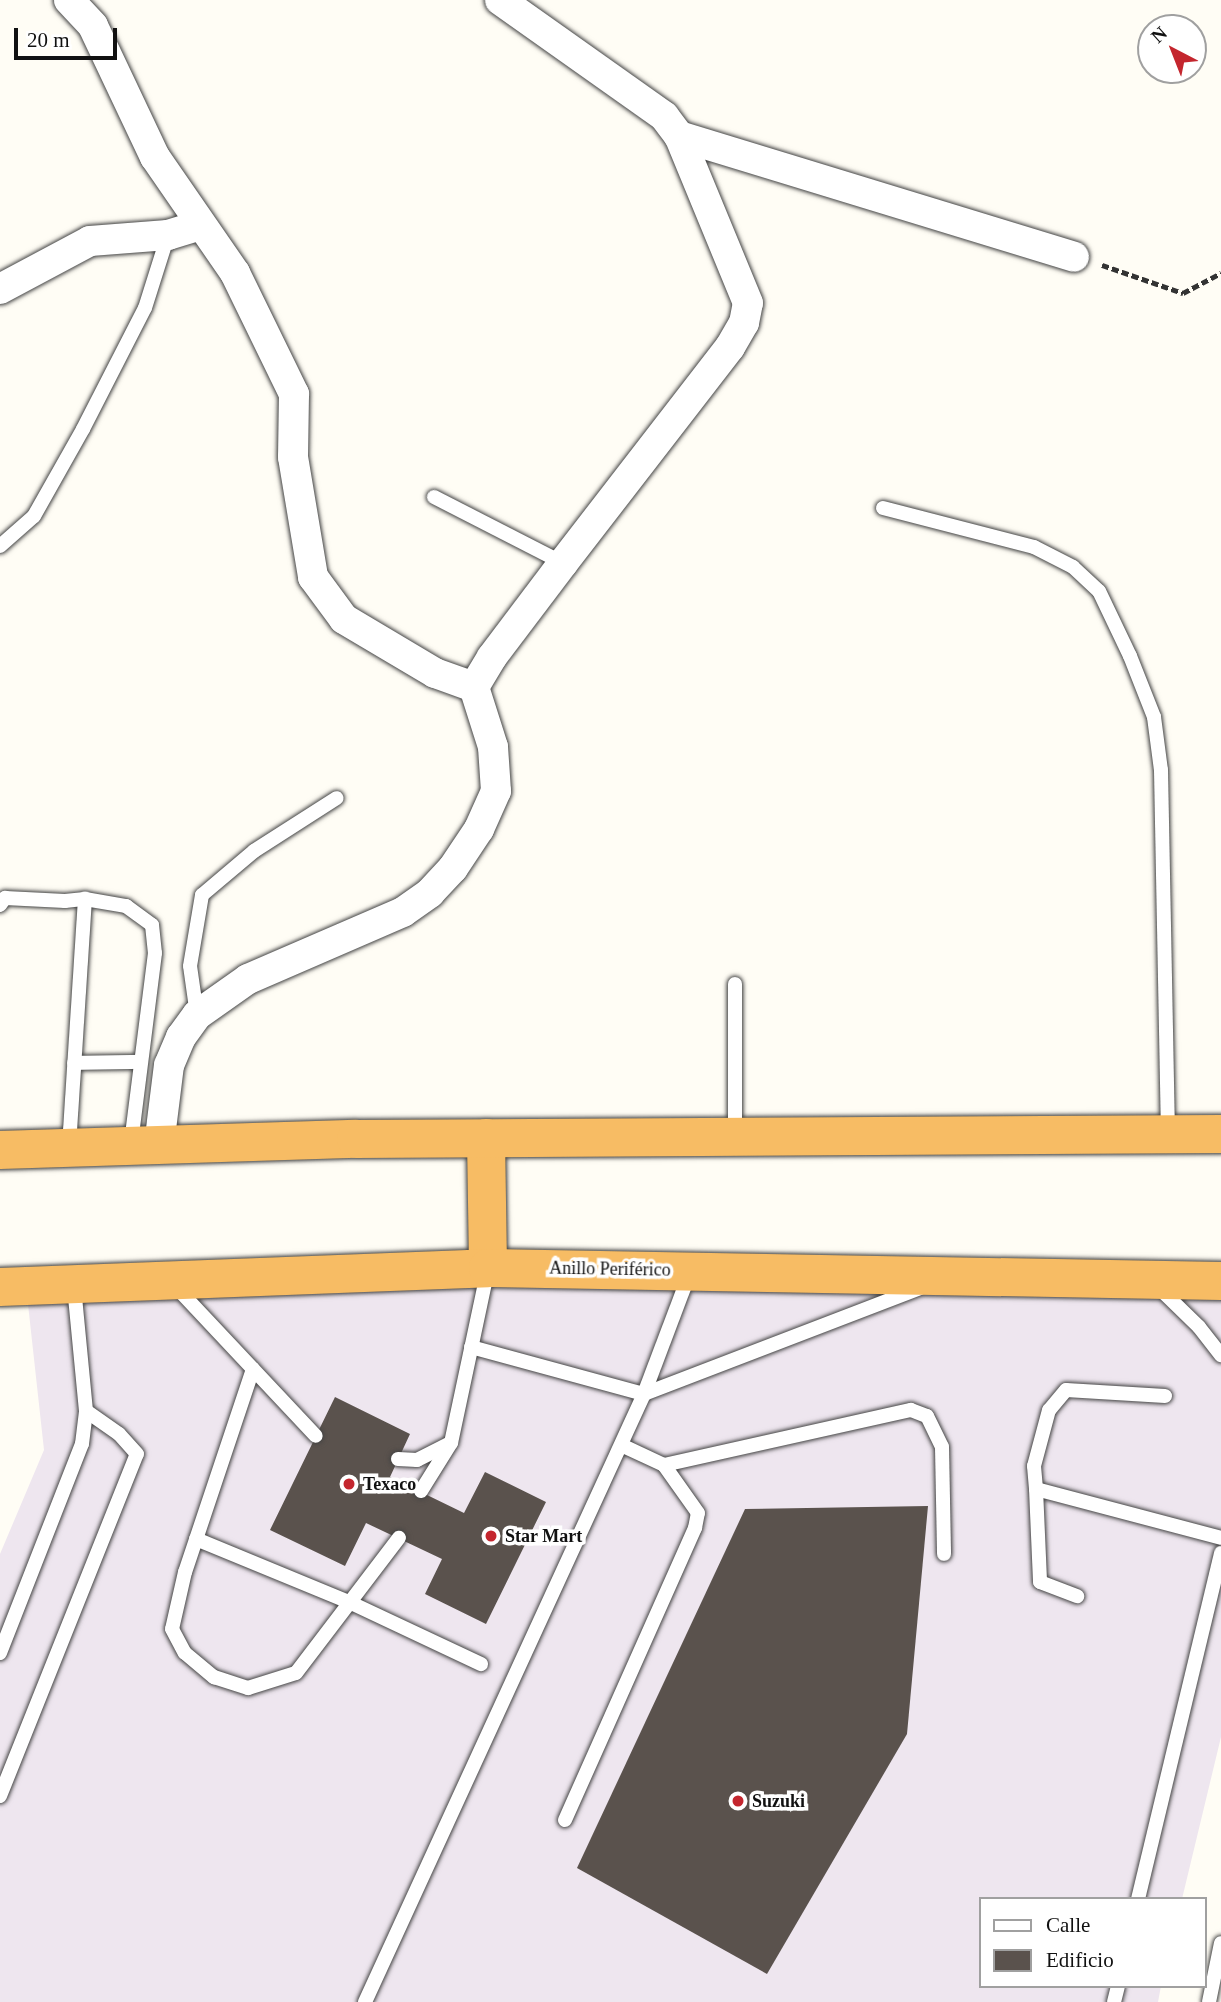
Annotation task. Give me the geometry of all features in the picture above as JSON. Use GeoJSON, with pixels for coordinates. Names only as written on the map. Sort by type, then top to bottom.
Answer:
{"type":"FeatureCollection","features":[{"type":"Feature","properties":{"kind":"highway"},"geometry":{"type":"LineString","coordinates":[[0,1150],[486,1138],[1221,1134]]}},
{"type":"Feature","properties":{"kind":"highway"},"geometry":{"type":"LineString","coordinates":[[486,1138],[488,1268]]}},
{"type":"Feature","properties":{"kind":"highway","name":"Anillo Periférico"},"geometry":{"type":"LineString","coordinates":[[0,1287],[488,1268],[1221,1281]]}},
{"type":"Feature","properties":{"kind":"street"},"geometry":{"type":"LineString","coordinates":[[69,0],[93,26],[155,157],[235,272],[295,394],[293,457],[313,577],[344,619],[435,673],[474,687]]}},
{"type":"Feature","properties":{"kind":"street"},"geometry":{"type":"LineString","coordinates":[[145,1145],[169,1065],[181,1037],[197,1015],[248,979],[403,912],[430,893],[453,868],[479,829],[496,791],[493,747],[474,687],[492,657],[563,563],[704,383],[744,323],[748,303],[743,283],[716,229],[679,136],[664,116],[499,0]]}},
{"type":"Feature","properties":{"kind":"street"},"geometry":{"type":"LineString","coordinates":[[679,136],[1074,257]]}},
{"type":"Feature","properties":{"kind":"street"},"geometry":{"type":"LineString","coordinates":[[0,289],[90,241],[168,235],[201,225]]}},
{"type":"Feature","properties":{"kind":"lane"},"geometry":{"type":"LineString","coordinates":[[0,547],[34,516],[83,429],[145,308],[168,235]]}},
{"type":"Feature","properties":{"kind":"lane"},"geometry":{"type":"LineString","coordinates":[[434,497],[563,563]]}},
{"type":"Feature","properties":{"kind":"lane"},"geometry":{"type":"LineString","coordinates":[[883,508],[1034,547],[1073,567],[1099,591],[1130,656],[1154,717],[1161,770],[1164,1075],[1168,1134]]}},
{"type":"Feature","properties":{"kind":"lane"},"geometry":{"type":"LineString","coordinates":[[197,1015],[190,966],[202,895],[254,851],[337,798]]}},
{"type":"Feature","properties":{"kind":"lane"},"geometry":{"type":"LineString","coordinates":[[0,905],[5,898],[65,901],[85,899],[126,906],[152,925],[155,953],[139,1062],[145,1145]]}},
{"type":"Feature","properties":{"kind":"lane"},"geometry":{"type":"LineString","coordinates":[[69,1148],[85,899]]}},
{"type":"Feature","properties":{"kind":"lane"},"geometry":{"type":"LineString","coordinates":[[735,984],[735,1136]]}},
{"type":"Feature","properties":{"kind":"lane"},"geometry":{"type":"LineString","coordinates":[[74,1063],[139,1062]]}},
{"type":"Feature","properties":{"kind":"lane"},"geometry":{"type":"LineString","coordinates":[[421,1491],[451,1443],[488,1268]]}},
{"type":"Feature","properties":{"kind":"lane"},"geometry":{"type":"LineString","coordinates":[[365,2002],[644,1394],[691,1270]]}},
{"type":"Feature","properties":{"kind":"lane"},"geometry":{"type":"LineString","coordinates":[[471,1347],[644,1394],[954,1275]]}},
{"type":"Feature","properties":{"kind":"lane"},"geometry":{"type":"LineString","coordinates":[[1151,1279],[1199,1327],[1221,1355]]}},
{"type":"Feature","properties":{"kind":"lane"},"geometry":{"type":"LineString","coordinates":[[170,1280],[316,1436]]}},
{"type":"Feature","properties":{"kind":"lane"},"geometry":{"type":"LineString","coordinates":[[0,1653],[82,1444],[86,1412],[74,1284]]}},
{"type":"Feature","properties":{"kind":"lane"},"geometry":{"type":"LineString","coordinates":[[253,1369],[185,1572],[172,1629],[184,1653],[214,1677],[248,1688],[296,1673],[399,1538]]}},
{"type":"Feature","properties":{"kind":"lane"},"geometry":{"type":"LineString","coordinates":[[1077,1596],[1040,1582],[1034,1466],[1049,1410],[1066,1390],[1165,1396]]}},
{"type":"Feature","properties":{"kind":"lane"},"geometry":{"type":"LineString","coordinates":[[664,1465],[911,1410],[927,1416],[942,1447],[944,1554]]}},
{"type":"Feature","properties":{"kind":"lane"},"geometry":{"type":"LineString","coordinates":[[0,1796],[137,1454],[119,1434],[86,1412]]}},
{"type":"Feature","properties":{"kind":"lane"},"geometry":{"type":"LineString","coordinates":[[398,1459],[418,1460],[451,1443]]}},
{"type":"Feature","properties":{"kind":"lane"},"geometry":{"type":"LineString","coordinates":[[565,1820],[695,1528],[698,1513],[664,1465],[621,1445]]}},
{"type":"Feature","properties":{"kind":"lane"},"geometry":{"type":"LineString","coordinates":[[1036,1489],[1221,1538]]}},
{"type":"Feature","properties":{"kind":"lane"},"geometry":{"type":"LineString","coordinates":[[196,1539],[349,1602],[481,1664]]}},
{"type":"Feature","properties":{"kind":"lane"},"geometry":{"type":"LineString","coordinates":[[1138,1897],[1221,1553]]}},
{"type":"Feature","properties":{"kind":"lane"},"geometry":{"type":"LineString","coordinates":[[1209,2002],[1221,1943]]}},
{"type":"Feature","properties":{"kind":"path"},"geometry":{"type":"LineString","coordinates":[[1074,257],[1183,293],[1221,272]]}},
{"type":"Feature","properties":{"kind":"shaded area"},"geometry":{"type":"Polygon","coordinates":[[[1221,1281],[1221,1737],[1182,1897],[979,1897],[979,1988],[1161,1988],[1158,2002],[0,2002],[0,1554],[44,1450],[26,1286],[1221,1281]]]}},
{"type":"Feature","properties":{"kind":"building","name":"Texaco"},"geometry":{"type":"Polygon","coordinates":[[[335,1397],[410,1434],[390,1477],[464,1513],[485,1472],[546,1502],[486,1624],[425,1594],[442,1559],[366,1523],[345,1566],[270,1530],[335,1397]]]}},
{"type":"Feature","properties":{"kind":"building","name":"Suzuki"},"geometry":{"type":"Polygon","coordinates":[[[928,1506],[907,1734],[767,1974],[577,1868],[745,1509],[928,1506]]]}},
{"type":"Feature","properties":{"kind":"place","name":"Texaco"},"geometry":{"type":"Point","coordinates":[349,1484]}},
{"type":"Feature","properties":{"kind":"place","name":"Star Mart"},"geometry":{"type":"Point","coordinates":[491,1536]}},
{"type":"Feature","properties":{"kind":"place","name":"Suzuki"},"geometry":{"type":"Point","coordinates":[738,1801]}}]}
